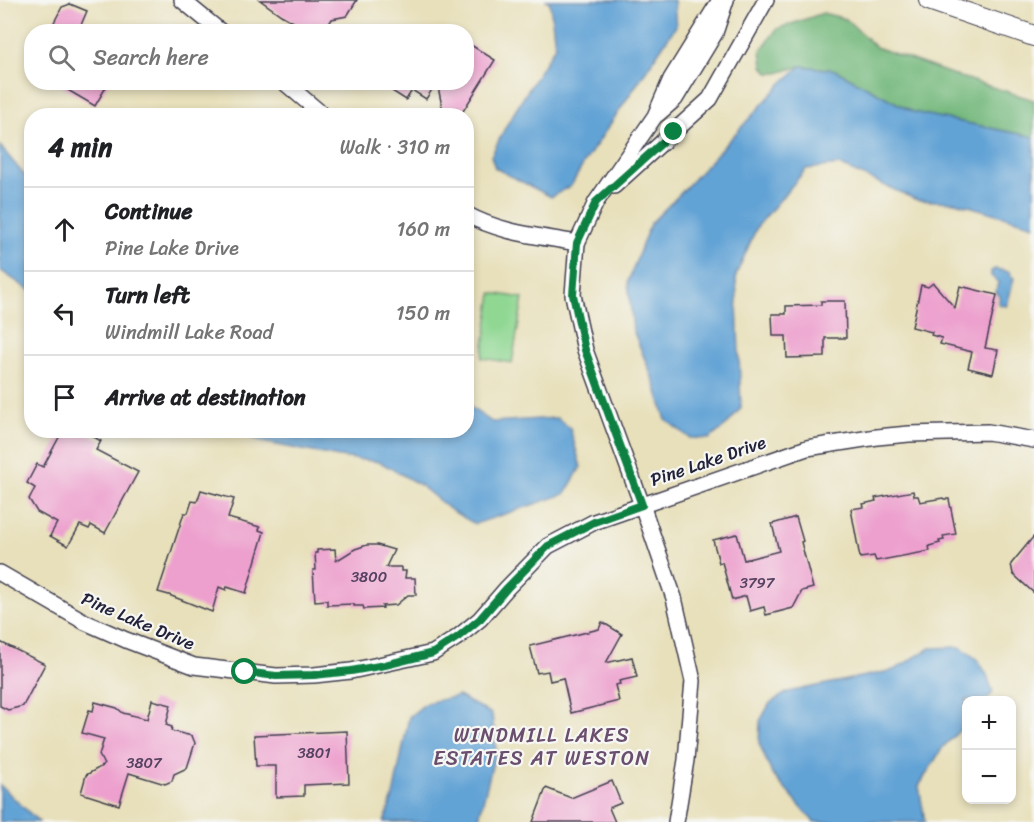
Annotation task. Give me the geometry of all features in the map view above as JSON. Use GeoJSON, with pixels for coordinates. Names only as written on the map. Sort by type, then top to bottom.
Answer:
{"type":"FeatureCollection","features":[{"type":"Feature","properties":{"kind":"street"},"geometry":{"type":"LineString","coordinates":[[182,0],[211,24]]}},
{"type":"Feature","properties":{"kind":"street"},"geometry":{"type":"LineString","coordinates":[[676,822],[686,760],[693,681],[674,597],[585,350],[573,295],[577,243],[596,202],[655,116],[671,79],[720,0]]}},
{"type":"Feature","properties":{"kind":"street"},"geometry":{"type":"LineString","coordinates":[[655,116],[675,99],[716,33],[726,0]]}},
{"type":"Feature","properties":{"kind":"street"},"geometry":{"type":"LineString","coordinates":[[596,202],[710,99],[766,0]]}},
{"type":"Feature","properties":{"kind":"street"},"geometry":{"type":"LineString","coordinates":[[929,0],[1034,36]]}},
{"type":"Feature","properties":{"kind":"street"},"geometry":{"type":"LineString","coordinates":[[293,90],[315,108]]}},
{"type":"Feature","properties":{"kind":"street"},"geometry":{"type":"LineString","coordinates":[[474,218],[504,230],[577,243]]}},
{"type":"Feature","properties":{"kind":"street","name":"Pine Lake Drive"},"geometry":{"type":"LineString","coordinates":[[0,573],[85,622],[194,666],[276,676],[351,671],[433,653],[480,619],[548,546],[594,522],[807,448],[909,434],[988,432],[1034,440]]}},
{"type":"Feature","properties":{"kind":"green space"},"geometry":{"type":"Polygon","coordinates":[[[823,13],[846,19],[876,47],[1034,100],[1034,137],[913,112],[835,70],[801,66],[778,73],[768,73],[763,66],[761,50],[777,29],[823,13]]]}},
{"type":"Feature","properties":{"kind":"green space"},"geometry":{"type":"Polygon","coordinates":[[[492,293],[523,298],[512,363],[482,358],[492,293]]]}},
{"type":"Feature","properties":{"kind":"water"},"geometry":{"type":"Polygon","coordinates":[[[546,0],[674,0],[676,26],[571,186],[551,197],[495,168],[491,156],[506,126],[555,46],[550,3],[546,0]]]}},
{"type":"Feature","properties":{"kind":"water"},"geometry":{"type":"Polygon","coordinates":[[[801,66],[835,70],[913,112],[1034,137],[1034,225],[955,202],[917,200],[839,165],[806,169],[757,227],[736,275],[741,408],[726,426],[709,439],[690,438],[666,420],[654,382],[633,330],[628,282],[650,224],[781,84],[801,66]]]}},
{"type":"Feature","properties":{"kind":"water"},"geometry":{"type":"Polygon","coordinates":[[[0,146],[24,175],[24,286],[0,270],[0,146]]]}},
{"type":"Feature","properties":{"kind":"water"},"geometry":{"type":"Polygon","coordinates":[[[995,269],[1010,272],[1014,278],[1007,306],[998,304],[1000,296],[996,292],[998,282],[991,276],[991,271],[995,269]]]}},
{"type":"Feature","properties":{"kind":"water"},"geometry":{"type":"Polygon","coordinates":[[[474,410],[492,422],[557,418],[570,428],[581,467],[565,494],[475,524],[452,511],[420,485],[380,462],[339,457],[262,442],[252,438],[474,438],[474,410]]]}},
{"type":"Feature","properties":{"kind":"water"},"geometry":{"type":"Polygon","coordinates":[[[960,647],[978,660],[993,692],[990,696],[962,696],[962,728],[943,747],[919,786],[925,822],[814,822],[772,774],[759,743],[760,721],[770,703],[788,692],[894,670],[930,648],[960,647]]]}},
{"type":"Feature","properties":{"kind":"water"},"geometry":{"type":"Polygon","coordinates":[[[458,696],[492,714],[496,750],[478,822],[384,822],[393,796],[409,717],[426,703],[458,696]]]}},
{"type":"Feature","properties":{"kind":"water"},"geometry":{"type":"Polygon","coordinates":[[[0,785],[39,822],[0,822],[0,785]]]}},
{"type":"Feature","properties":{"kind":"building"},"geometry":{"type":"Polygon","coordinates":[[[260,0],[357,0],[347,16],[332,19],[329,24],[297,24],[260,0]]]}},
{"type":"Feature","properties":{"kind":"building"},"geometry":{"type":"Polygon","coordinates":[[[70,4],[87,11],[81,24],[53,24],[62,7],[70,4]]]}},
{"type":"Feature","properties":{"kind":"building"},"geometry":{"type":"Polygon","coordinates":[[[474,47],[495,60],[465,108],[442,108],[439,90],[474,90],[474,47]]]}},
{"type":"Feature","properties":{"kind":"building"},"geometry":{"type":"Polygon","coordinates":[[[68,90],[104,90],[95,106],[68,90]]]}},
{"type":"Feature","properties":{"kind":"building"},"geometry":{"type":"Polygon","coordinates":[[[390,90],[412,90],[406,100],[390,90]]]}},
{"type":"Feature","properties":{"kind":"building"},"geometry":{"type":"Polygon","coordinates":[[[412,90],[432,90],[426,99],[412,90]]]}},
{"type":"Feature","properties":{"kind":"building"},"geometry":{"type":"Polygon","coordinates":[[[933,283],[955,308],[960,286],[997,295],[985,348],[998,350],[993,374],[968,368],[972,352],[940,344],[942,338],[931,335],[932,332],[912,327],[921,285],[928,287],[933,283]]]}},
{"type":"Feature","properties":{"kind":"building"},"geometry":{"type":"Polygon","coordinates":[[[821,301],[845,301],[846,338],[825,338],[825,357],[787,358],[786,336],[773,336],[772,314],[786,314],[786,306],[821,305],[821,301]]]}},
{"type":"Feature","properties":{"kind":"building"},"geometry":{"type":"Polygon","coordinates":[[[59,438],[96,438],[101,441],[96,450],[138,472],[105,533],[91,525],[89,529],[80,525],[68,546],[50,536],[57,523],[37,512],[29,499],[35,488],[27,483],[37,464],[43,467],[59,438]]]}},
{"type":"Feature","properties":{"kind":"building"},"geometry":{"type":"Polygon","coordinates":[[[201,490],[234,499],[228,518],[260,527],[259,530],[264,532],[246,593],[219,587],[212,612],[158,592],[184,513],[188,513],[192,501],[197,502],[201,490]]]}},
{"type":"Feature","properties":{"kind":"building"},"geometry":{"type":"Polygon","coordinates":[[[913,491],[914,496],[918,496],[920,502],[949,499],[956,534],[943,536],[944,540],[939,541],[940,543],[929,546],[930,551],[876,561],[874,556],[860,558],[851,509],[864,507],[863,504],[876,501],[875,498],[913,491]]]}},
{"type":"Feature","properties":{"kind":"building"},"geometry":{"type":"Polygon","coordinates":[[[796,517],[813,588],[802,591],[793,608],[766,615],[764,607],[750,611],[746,596],[732,600],[722,562],[719,563],[713,540],[737,534],[744,560],[779,551],[772,524],[796,517]]]}},
{"type":"Feature","properties":{"kind":"building"},"geometry":{"type":"Polygon","coordinates":[[[1034,536],[1034,593],[1013,574],[1011,564],[1034,536]]]}},
{"type":"Feature","properties":{"kind":"building"},"geometry":{"type":"Polygon","coordinates":[[[377,545],[394,550],[386,567],[401,567],[401,571],[406,571],[405,578],[415,578],[416,595],[408,595],[396,605],[382,606],[383,608],[364,609],[363,606],[354,606],[354,604],[327,605],[327,600],[315,601],[313,570],[316,570],[315,553],[317,550],[335,549],[336,561],[355,549],[377,545]]]}},
{"type":"Feature","properties":{"kind":"building"},"geometry":{"type":"Polygon","coordinates":[[[602,622],[622,634],[606,663],[632,657],[637,677],[619,681],[620,684],[615,685],[619,701],[571,713],[563,678],[550,681],[548,671],[537,673],[530,646],[599,629],[602,622]]]}},
{"type":"Feature","properties":{"kind":"building"},"geometry":{"type":"Polygon","coordinates":[[[0,642],[45,664],[23,706],[8,710],[0,706],[0,642]]]}},
{"type":"Feature","properties":{"kind":"building"},"geometry":{"type":"Polygon","coordinates":[[[152,700],[171,705],[166,725],[172,727],[171,731],[192,736],[195,743],[187,768],[174,774],[172,781],[165,784],[129,773],[119,805],[81,793],[86,775],[104,765],[99,755],[104,739],[82,733],[89,710],[93,711],[95,702],[147,719],[152,700]]]}},
{"type":"Feature","properties":{"kind":"building"},"geometry":{"type":"Polygon","coordinates":[[[347,731],[349,783],[304,785],[304,796],[276,797],[276,766],[256,766],[254,735],[347,731]]]}},
{"type":"Feature","properties":{"kind":"building"},"geometry":{"type":"Polygon","coordinates":[[[612,781],[621,803],[609,808],[615,822],[533,822],[546,788],[571,798],[612,781]]]}},
{"type":"Feature","properties":{"kind":"district","name":"WINDMILL LAKES ESTATES AT WESTON"},"geometry":{"type":"Point","coordinates":[542,746]}},
{"type":"Feature","properties":{"kind":"route"},"geometry":{"type":"LineString","coordinates":[[245,672],[276,676],[314,675],[385,665],[433,653],[480,619],[548,546],[594,522],[642,505],[585,350],[573,295],[577,243],[596,202],[674,132]]}}]}
